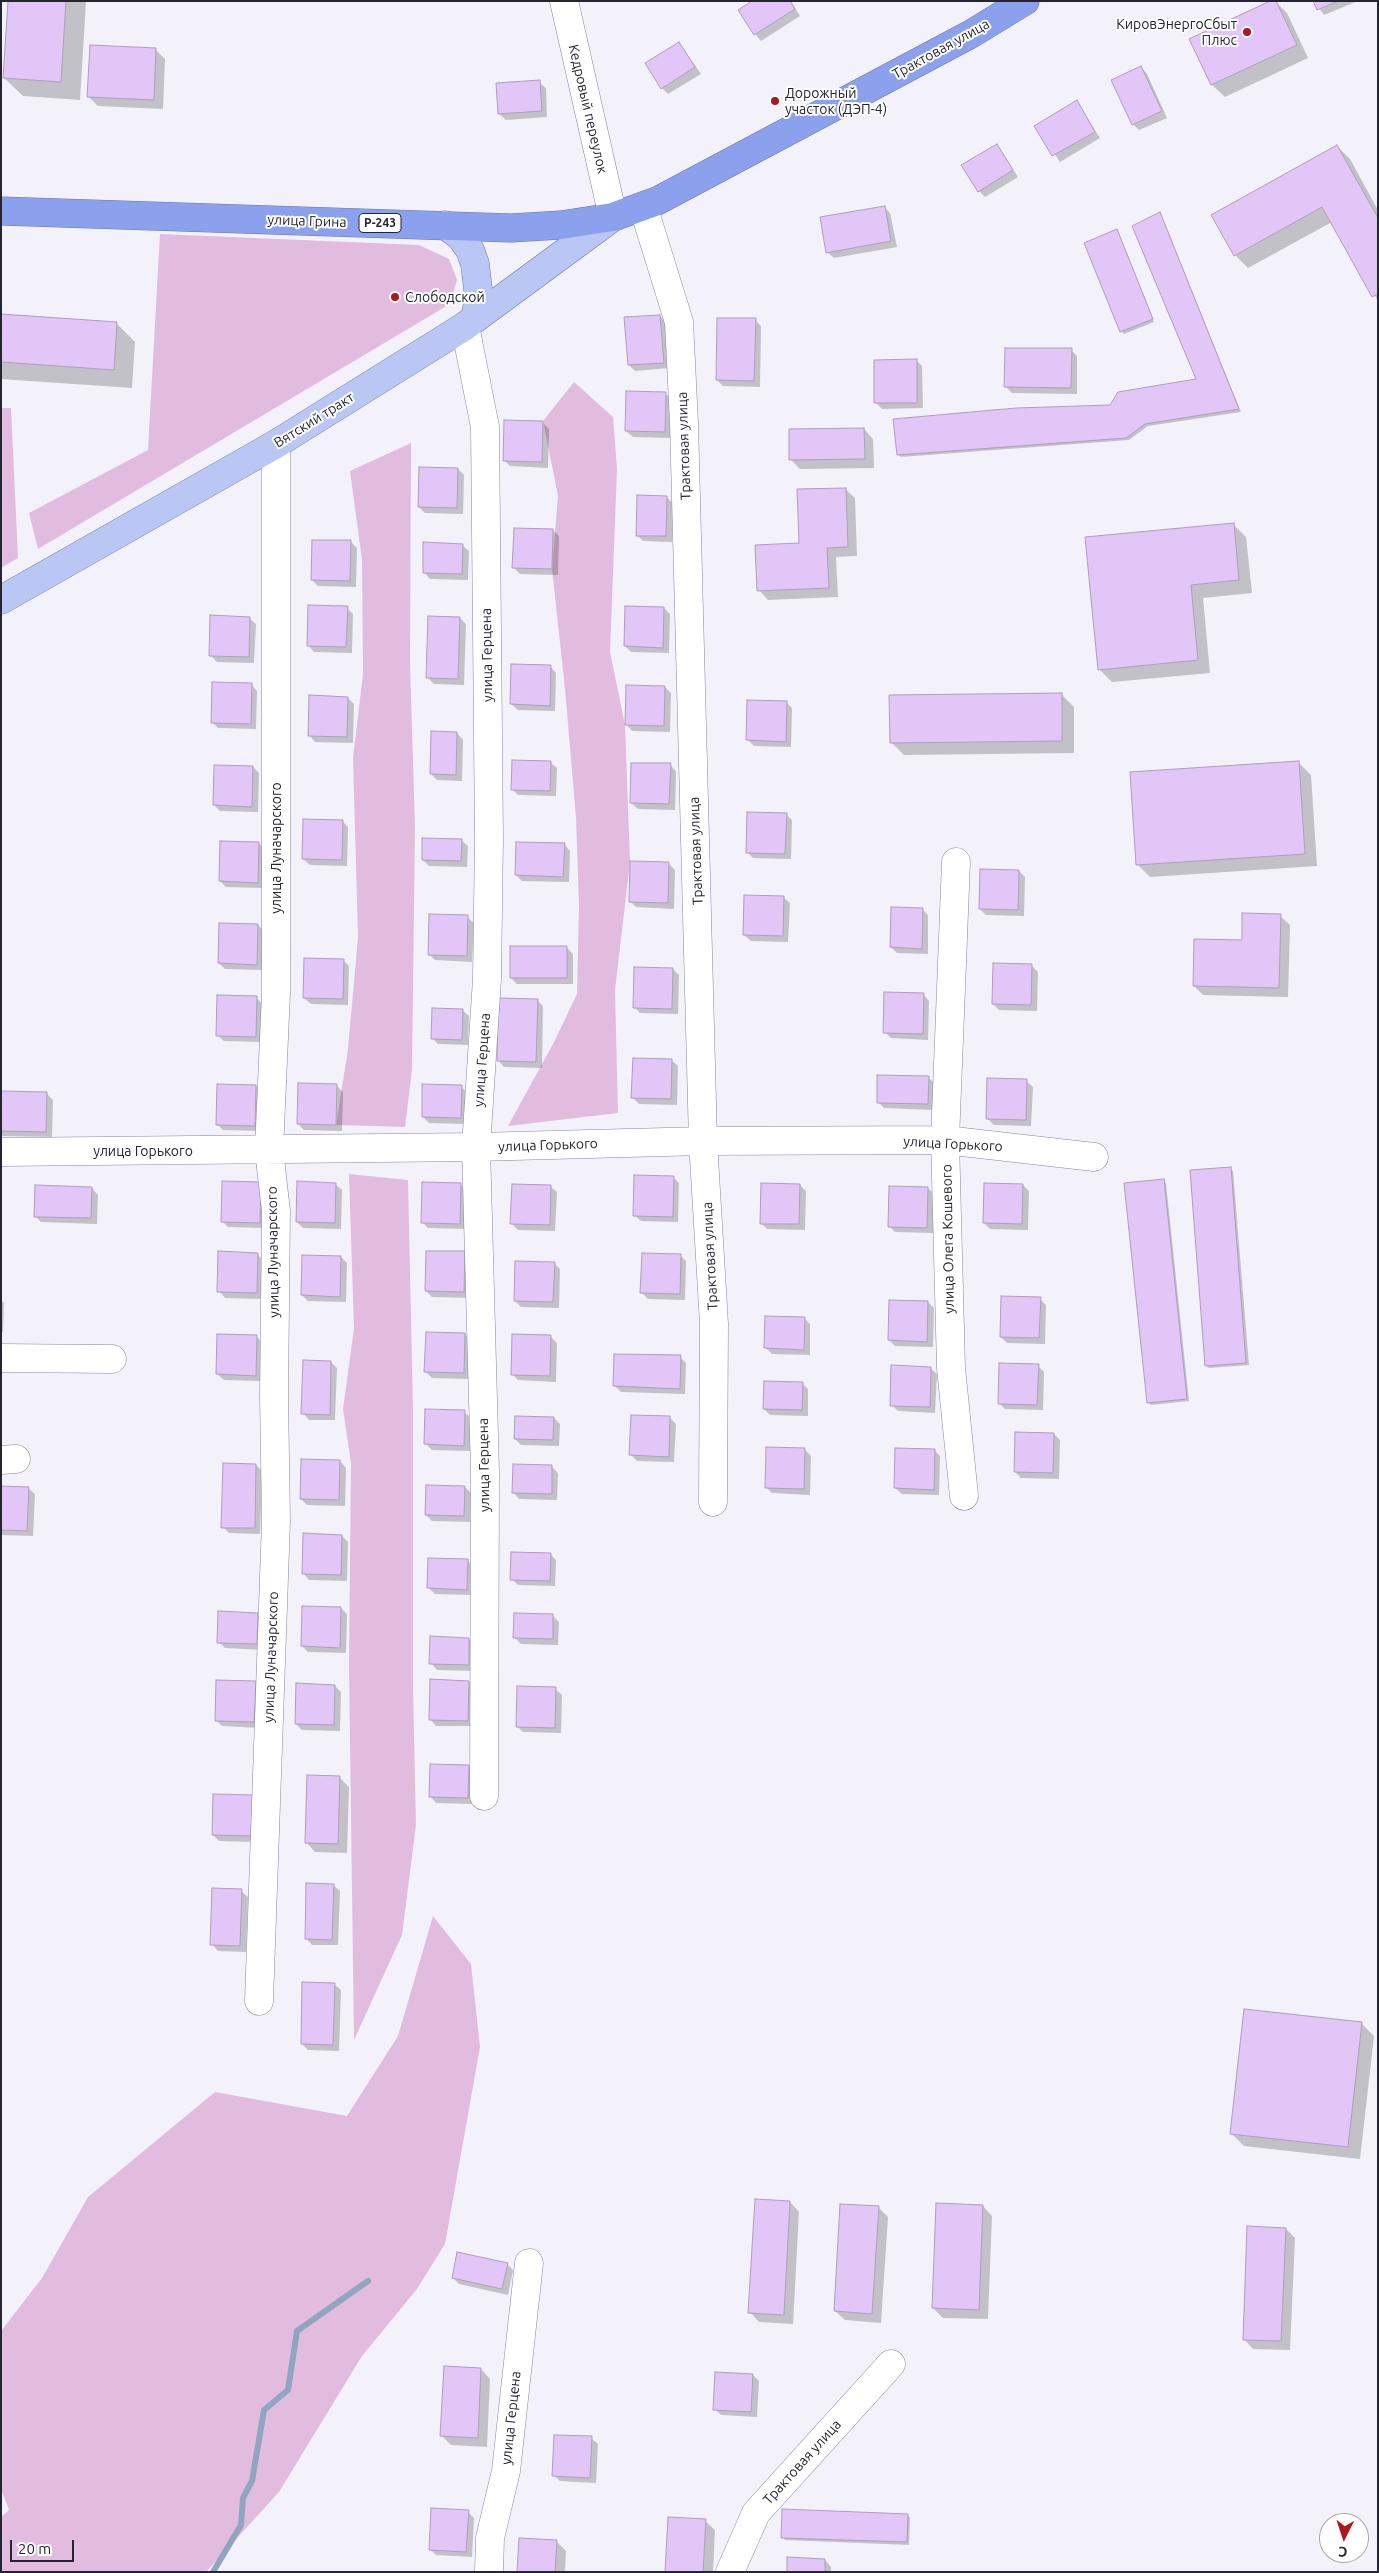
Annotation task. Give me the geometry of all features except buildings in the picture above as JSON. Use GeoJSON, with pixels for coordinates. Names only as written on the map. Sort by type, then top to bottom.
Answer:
{"type":"FeatureCollection","features":[{"type":"Feature","properties":{"kind":"highway","name":"Трактовая улица"},"geometry":{"type":"LineString","coordinates":[[613,217],[657,201],[963,38],[1025,1]]}},
{"type":"Feature","properties":{"kind":"highway","name":"улица Грина"},"geometry":{"type":"LineString","coordinates":[[1,211],[511,228],[561,225],[613,217]]}},
{"type":"Feature","properties":{"kind":"main road","name":"Вятский тракт"},"geometry":{"type":"LineString","coordinates":[[1,600],[276,444],[470,322],[613,217]]}},
{"type":"Feature","properties":{"kind":"main road"},"geometry":{"type":"LineString","coordinates":[[444,225],[460,236],[470,250],[476,264],[479,298],[470,322]]}},
{"type":"Feature","properties":{"kind":"street","name":"Кедровый переулок"},"geometry":{"type":"LineString","coordinates":[[564,1],[613,217]]}},
{"type":"Feature","properties":{"kind":"street","name":"Трактовая улица"},"geometry":{"type":"LineString","coordinates":[[642,206],[679,322],[685,443],[703,1141],[714,1324],[712,1502]]}},
{"type":"Feature","properties":{"kind":"street","name":"улица Герцена"},"geometry":{"type":"LineString","coordinates":[[470,322],[485,427],[489,838],[487,979],[476,1147],[485,1472],[484,1796]]}},
{"type":"Feature","properties":{"kind":"street","name":"улица Луначарского"},"geometry":{"type":"LineString","coordinates":[[259,2001],[276,1521],[274,1396],[276,1211],[269,1150],[276,993],[276,444]]}},
{"type":"Feature","properties":{"kind":"street","name":"улица Олега Кошевого"},"geometry":{"type":"LineString","coordinates":[[956,862],[945,1140],[951,1368],[964,1496]]}},
{"type":"Feature","properties":{"kind":"street","name":"улица Горького"},"geometry":{"type":"LineString","coordinates":[[1,1152],[476,1147],[703,1141],[945,1140],[1094,1156]]}},
{"type":"Feature","properties":{"kind":"street"},"geometry":{"type":"LineString","coordinates":[[1,1358],[112,1359]]}},
{"type":"Feature","properties":{"kind":"street","name":"улица Герцена"},"geometry":{"type":"LineString","coordinates":[[489,2572],[490,2538],[506,2471],[528,2264]]}},
{"type":"Feature","properties":{"kind":"street","name":"Трактовая улица"},"geometry":{"type":"LineString","coordinates":[[730,2572],[756,2513],[891,2364]]}},
{"type":"Feature","properties":{"kind":"shaded area"},"geometry":{"type":"Polygon","coordinates":[[[160,234],[419,245],[449,259],[457,280],[450,304],[38,549],[29,513],[148,450],[160,234]]]}},
{"type":"Feature","properties":{"kind":"shaded area"},"geometry":{"type":"Polygon","coordinates":[[[574,382],[613,417],[617,469],[610,652],[625,725],[630,862],[615,990],[618,1113],[508,1126],[553,1044],[577,994],[579,905],[576,817],[552,569],[558,496],[543,421],[574,382]]]}},
{"type":"Feature","properties":{"kind":"shaded area"},"geometry":{"type":"Polygon","coordinates":[[[1,408],[11,408],[18,558],[1,568],[1,408]]]}},
{"type":"Feature","properties":{"kind":"shaded area"},"geometry":{"type":"Polygon","coordinates":[[[411,443],[410,663],[415,827],[412,1070],[405,1127],[336,1125],[348,1049],[358,937],[353,758],[363,674],[362,560],[350,471],[411,443]]]}},
{"type":"Feature","properties":{"kind":"shaded area"},"geometry":{"type":"Polygon","coordinates":[[[349,1174],[408,1180],[413,1410],[413,1688],[416,1825],[402,1935],[354,2040],[349,1664],[351,1463],[343,1409],[354,1328],[349,1174]]]}},
{"type":"Feature","properties":{"kind":"shaded area"},"geometry":{"type":"Polygon","coordinates":[[[433,1916],[471,1964],[480,2047],[445,2244],[417,2289],[362,2356],[279,2492],[206,2572],[1,2572],[1,2517],[9,2510],[1,2489],[1,2331],[42,2278],[88,2197],[215,2092],[347,2116],[398,2036],[433,1916]]]}},
{"type":"Feature","properties":{"kind":"waterway"},"geometry":{"type":"LineString","coordinates":[[213,2572],[241,2525],[243,2498],[252,2481],[264,2410],[288,2390],[297,2331],[368,2281]]}},
{"type":"Feature","properties":{"kind":"place","name":"КировЭнергоСбыт Плюс"},"geometry":{"type":"Point","coordinates":[1247,32]}},
{"type":"Feature","properties":{"kind":"place","name":"Дорожный участок (ДЭП-4)"},"geometry":{"type":"Point","coordinates":[775,101]}},
{"type":"Feature","properties":{"kind":"place","name":"Слободской"},"geometry":{"type":"Point","coordinates":[395,297]}}]}
